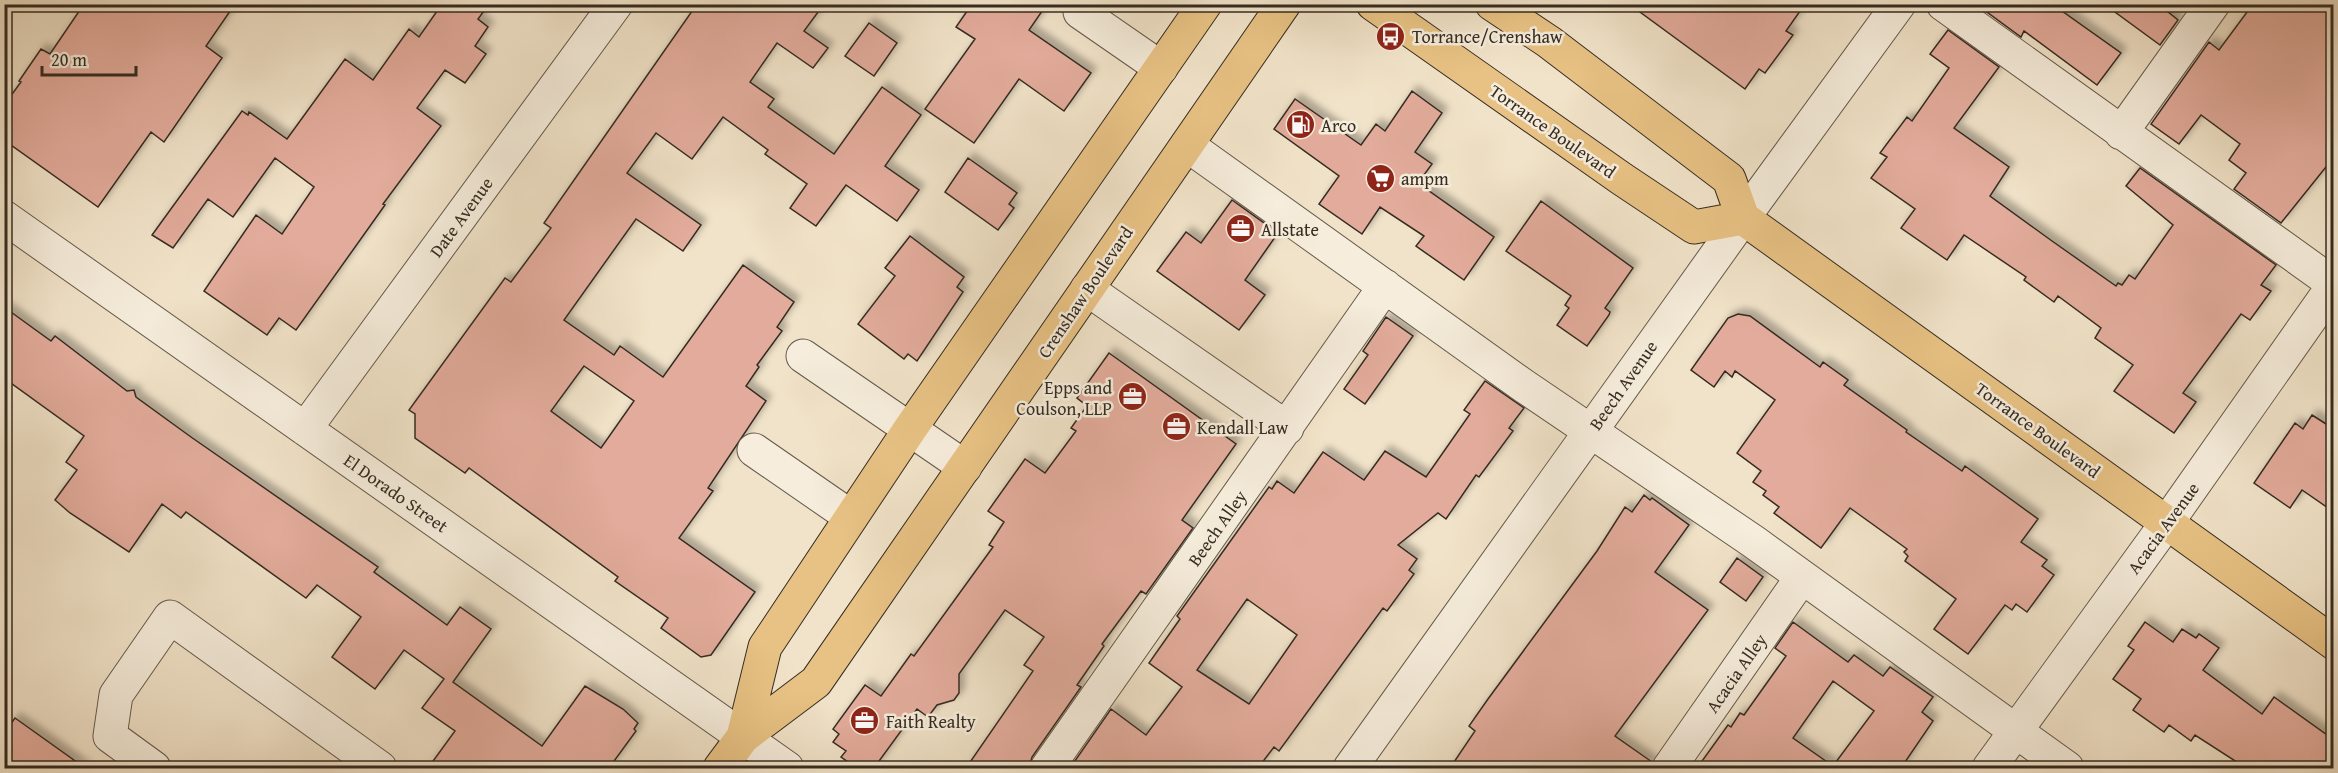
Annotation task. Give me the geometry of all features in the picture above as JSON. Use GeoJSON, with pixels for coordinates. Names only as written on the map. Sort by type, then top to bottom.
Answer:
{"type":"FeatureCollection","features":[{"type":"Feature","properties":{"kind":"main road","name":"Crenshaw Boulevard"},"geometry":{"type":"LineString","coordinates":[[743,737],[765,647],[910,429],[1205,4]]}},
{"type":"Feature","properties":{"kind":"main road","name":"Crenshaw Boulevard"},"geometry":{"type":"LineString","coordinates":[[720,768],[743,737],[816,682],[1284,4]]}},
{"type":"Feature","properties":{"kind":"main road","name":"Torrance Boulevard"},"geometry":{"type":"LineString","coordinates":[[1373,4],[1612,172],[1694,226],[1743,218],[2334,643]]}},
{"type":"Feature","properties":{"kind":"main road"},"geometry":{"type":"LineString","coordinates":[[1511,9],[1730,179],[1743,218]]}},
{"type":"Feature","properties":{"kind":"street","name":"Date Avenue"},"geometry":{"type":"LineString","coordinates":[[305,429],[616,4]]}},
{"type":"Feature","properties":{"kind":"street"},"geometry":{"type":"LineString","coordinates":[[1085,4],[1080,12],[1161,68]]}},
{"type":"Feature","properties":{"kind":"street","name":"Beech Avenue"},"geometry":{"type":"LineString","coordinates":[[1350,768],[1743,218],[1899,4]]}},
{"type":"Feature","properties":{"kind":"street"},"geometry":{"type":"LineString","coordinates":[[1943,4],[2334,285]]}},
{"type":"Feature","properties":{"kind":"street"},"geometry":{"type":"LineString","coordinates":[[2121,133],[2213,4]]}},
{"type":"Feature","properties":{"kind":"street"},"geometry":{"type":"LineString","coordinates":[[1187,145],[1591,431],[1802,577],[2014,733],[2067,768]]}},
{"type":"Feature","properties":{"kind":"street","name":"El Dorado Street"},"geometry":{"type":"LineString","coordinates":[[4,217],[787,768]]}},
{"type":"Feature","properties":{"kind":"street","name":"Acacia Avenue"},"geometry":{"type":"LineString","coordinates":[[1989,768],[2166,524],[2334,285]]}},
{"type":"Feature","properties":{"kind":"street","name":"Beech Alley"},"geometry":{"type":"LineString","coordinates":[[1047,768],[1385,286]]}},
{"type":"Feature","properties":{"kind":"street"},"geometry":{"type":"LineString","coordinates":[[1088,289],[1287,428]]}},
{"type":"Feature","properties":{"kind":"street"},"geometry":{"type":"LineString","coordinates":[[802,356],[965,467]]}},
{"type":"Feature","properties":{"kind":"street"},"geometry":{"type":"LineString","coordinates":[[754,450],[851,517]]}},
{"type":"Feature","properties":{"kind":"street","name":"Acacia Alley"},"geometry":{"type":"LineString","coordinates":[[1669,768],[1802,577]]}},
{"type":"Feature","properties":{"kind":"street"},"geometry":{"type":"LineString","coordinates":[[154,768],[110,736],[116,695],[170,616],[380,768]]}},
{"type":"Feature","properties":{"kind":"building"},"geometry":{"type":"Polygon","coordinates":[[[84,4],[235,4],[206,46],[222,58],[164,142],[151,132],[98,207],[4,140],[4,105],[41,49],[50,54],[84,4]]]}},
{"type":"Feature","properties":{"kind":"building"},"geometry":{"type":"Polygon","coordinates":[[[442,4],[489,4],[478,19],[488,27],[475,46],[486,54],[465,83],[445,70],[417,108],[441,126],[383,204],[385,205],[296,330],[279,318],[267,335],[204,291],[256,215],[282,234],[314,187],[275,158],[233,217],[208,199],[173,248],[152,235],[242,111],[248,115],[249,112],[287,139],[345,59],[373,80],[409,29],[419,37],[442,4]]]}},
{"type":"Feature","properties":{"kind":"building"},"geometry":{"type":"Polygon","coordinates":[[[697,4],[824,4],[804,31],[828,48],[813,68],[777,43],[750,82],[774,99],[768,107],[834,154],[882,87],[921,115],[885,166],[919,190],[897,221],[846,185],[816,226],[790,208],[807,184],[765,154],[768,150],[723,117],[692,159],[656,133],[627,173],[701,225],[683,251],[636,219],[564,320],[614,355],[620,346],[663,377],[743,265],[794,302],[777,327],[782,331],[757,365],[759,367],[746,386],[766,401],[708,488],[713,491],[679,538],[755,592],[711,655],[701,657],[661,628],[668,618],[615,581],[618,577],[469,468],[465,473],[415,438],[415,414],[409,410],[505,278],[511,282],[551,228],[544,223],[697,4]],[[584,366],[551,411],[601,448],[634,401],[584,366]]]}},
{"type":"Feature","properties":{"kind":"building"},"geometry":{"type":"Polygon","coordinates":[[[972,4],[1047,4],[1029,30],[1091,73],[1064,111],[1019,79],[974,143],[925,109],[975,39],[956,27],[972,4]]]}},
{"type":"Feature","properties":{"kind":"building"},"geometry":{"type":"Polygon","coordinates":[[[1629,4],[1805,4],[1786,31],[1793,35],[1765,73],[1759,69],[1745,89],[1629,4]]]}},
{"type":"Feature","properties":{"kind":"building"},"geometry":{"type":"Polygon","coordinates":[[[1976,4],[2052,4],[2121,53],[2097,85],[2024,31],[2021,37],[1976,4]]]}},
{"type":"Feature","properties":{"kind":"building"},"geometry":{"type":"Polygon","coordinates":[[[2104,4],[2158,4],[2178,20],[2160,45],[2104,4]]]}},
{"type":"Feature","properties":{"kind":"building"},"geometry":{"type":"Polygon","coordinates":[[[2253,4],[2334,4],[2334,157],[2281,223],[2234,189],[2246,173],[2229,160],[2240,144],[2201,115],[2179,144],[2151,124],[2209,42],[2219,50],[2253,4]]]}},
{"type":"Feature","properties":{"kind":"building"},"geometry":{"type":"Polygon","coordinates":[[[869,23],[897,43],[874,76],[845,56],[869,23]]]}},
{"type":"Feature","properties":{"kind":"building"},"geometry":{"type":"Polygon","coordinates":[[[1948,30],[1999,67],[1954,128],[2009,167],[1990,196],[2052,241],[2116,286],[2118,283],[2122,285],[2129,275],[2135,279],[2173,225],[2126,186],[2140,168],[2276,265],[2261,285],[2271,291],[2250,320],[2241,314],[2183,393],[2196,402],[2174,433],[2114,391],[2133,365],[2095,338],[2101,328],[2058,296],[2054,302],[2024,280],[2026,277],[1964,235],[1947,260],[1901,228],[1915,209],[1871,178],[1887,157],[1880,153],[1907,117],[1912,121],[1949,68],[1930,54],[1948,30]]]}},
{"type":"Feature","properties":{"kind":"building"},"geometry":{"type":"Polygon","coordinates":[[[1412,91],[1442,113],[1415,152],[1432,164],[1418,183],[1494,237],[1464,280],[1416,246],[1424,236],[1380,207],[1362,234],[1319,204],[1339,176],[1274,129],[1295,99],[1361,145],[1376,124],[1385,131],[1412,91]]]}},
{"type":"Feature","properties":{"kind":"building"},"geometry":{"type":"Polygon","coordinates":[[[968,158],[1017,193],[1009,204],[1014,208],[998,230],[945,192],[968,158]]]}},
{"type":"Feature","properties":{"kind":"building"},"geometry":{"type":"Polygon","coordinates":[[[1232,200],[1278,233],[1245,280],[1265,295],[1239,330],[1157,271],[1186,232],[1201,243],[1232,200]]]}},
{"type":"Feature","properties":{"kind":"building"},"geometry":{"type":"Polygon","coordinates":[[[1541,201],[1633,268],[1605,308],[1610,312],[1609,315],[1587,346],[1557,325],[1569,308],[1565,305],[1571,296],[1506,251],[1541,201]]]}},
{"type":"Feature","properties":{"kind":"building"},"geometry":{"type":"Polygon","coordinates":[[[910,236],[964,277],[957,287],[963,292],[917,361],[908,354],[904,359],[858,324],[895,276],[885,268],[910,236]]]}},
{"type":"Feature","properties":{"kind":"building"},"geometry":{"type":"Polygon","coordinates":[[[4,307],[51,341],[55,336],[127,391],[134,390],[136,397],[191,437],[378,567],[374,572],[447,625],[460,607],[491,629],[453,682],[542,746],[585,686],[623,709],[638,723],[634,729],[636,731],[609,768],[428,768],[455,731],[422,708],[444,679],[404,650],[375,689],[332,657],[361,617],[317,585],[306,598],[186,512],[181,518],[162,504],[129,552],[70,513],[55,500],[77,470],[66,462],[84,436],[4,378],[4,307]]]}},
{"type":"Feature","properties":{"kind":"building"},"geometry":{"type":"Polygon","coordinates":[[[1738,314],[1750,316],[1820,367],[1823,362],[1848,380],[1844,385],[1907,430],[1906,432],[1962,471],[1965,466],[2038,519],[2021,542],[2047,560],[2042,566],[2054,575],[2027,612],[2016,604],[2012,610],[2005,605],[1968,654],[1934,629],[1956,599],[1905,561],[1908,556],[1904,552],[1907,549],[1850,508],[1821,548],[1774,513],[1779,507],[1763,495],[1766,491],[1753,482],[1761,471],[1737,453],[1775,400],[1735,371],[1732,377],[1725,371],[1714,387],[1691,370],[1728,318],[1738,314]]]}},
{"type":"Feature","properties":{"kind":"building"},"geometry":{"type":"Polygon","coordinates":[[[1386,317],[1413,336],[1365,404],[1344,389],[1368,355],[1363,351],[1386,317]]]}},
{"type":"Feature","properties":{"kind":"building"},"geometry":{"type":"Polygon","coordinates":[[[1109,353],[1236,444],[1182,520],[1193,528],[1146,594],[1141,591],[1102,644],[1104,646],[1077,685],[1081,687],[1032,757],[1029,768],[966,768],[1033,671],[1024,665],[1044,637],[1005,610],[959,674],[959,693],[954,700],[937,705],[928,717],[917,709],[874,768],[857,768],[841,757],[846,751],[833,742],[839,734],[833,729],[865,685],[881,696],[911,654],[914,656],[993,547],[989,545],[1004,522],[988,511],[1025,459],[1045,473],[1076,431],[1071,428],[1087,406],[1077,398],[1109,353]]]}},
{"type":"Feature","properties":{"kind":"building"},"geometry":{"type":"Polygon","coordinates":[[[1485,381],[1524,408],[1509,428],[1513,431],[1479,477],[1476,475],[1446,519],[1438,513],[1398,545],[1417,559],[1409,570],[1414,574],[1387,611],[1383,608],[1279,751],[1274,747],[1258,768],[1070,768],[1111,709],[1146,735],[1182,687],[1149,663],[1180,619],[1177,616],[1269,487],[1272,489],[1277,481],[1294,493],[1323,452],[1364,480],[1385,451],[1426,477],[1470,414],[1464,410],[1485,381]],[[1247,599],[1197,670],[1249,704],[1297,635],[1247,599]]]}},
{"type":"Feature","properties":{"kind":"building"},"geometry":{"type":"Polygon","coordinates":[[[2312,415],[2334,429],[2334,512],[2302,490],[2290,508],[2254,483],[2295,423],[2303,429],[2312,415]]]}},
{"type":"Feature","properties":{"kind":"building"},"geometry":{"type":"Polygon","coordinates":[[[1644,495],[1650,500],[1652,498],[1689,525],[1655,572],[1708,610],[1615,736],[1652,762],[1651,768],[1450,768],[1475,731],[1469,726],[1488,699],[1597,551],[1625,507],[1632,512],[1644,495]]]}},
{"type":"Feature","properties":{"kind":"building"},"geometry":{"type":"Polygon","coordinates":[[[1737,558],[1763,577],[1746,601],[1720,582],[1737,558]]]}},
{"type":"Feature","properties":{"kind":"building"},"geometry":{"type":"Polygon","coordinates":[[[1793,622],[1848,662],[1854,655],[1883,676],[1890,667],[1933,697],[1922,712],[1933,721],[1901,768],[1697,768],[1728,725],[1731,727],[1740,713],[1744,715],[1786,656],[1775,648],[1793,622]],[[1833,681],[1793,738],[1833,766],[1874,711],[1833,681]]]}},
{"type":"Feature","properties":{"kind":"building"},"geometry":{"type":"Polygon","coordinates":[[[2145,622],[2173,642],[2182,629],[2196,638],[2199,634],[2219,648],[2203,670],[2262,714],[2274,697],[2334,740],[2334,768],[2246,768],[2195,735],[2191,741],[2169,725],[2164,732],[2133,710],[2141,699],[2113,679],[2134,650],[2128,646],[2145,622]]]}},
{"type":"Feature","properties":{"kind":"building"},"geometry":{"type":"Polygon","coordinates":[[[15,718],[85,768],[4,768],[4,733],[15,718]]]}},
{"type":"Feature","properties":{"kind":"place","name":"Torrance/Crenshaw"},"geometry":{"type":"Point","coordinates":[1391,36]}},
{"type":"Feature","properties":{"kind":"place","name":"Arco"},"geometry":{"type":"Point","coordinates":[1300,125]}},
{"type":"Feature","properties":{"kind":"place","name":"ampm"},"geometry":{"type":"Point","coordinates":[1380,178]}},
{"type":"Feature","properties":{"kind":"place","name":"Allstate"},"geometry":{"type":"Point","coordinates":[1240,229]}},
{"type":"Feature","properties":{"kind":"place","name":"Epps and Coulson, LLP"},"geometry":{"type":"Point","coordinates":[1133,397]}},
{"type":"Feature","properties":{"kind":"place","name":"Kendall Law"},"geometry":{"type":"Point","coordinates":[1176,427]}},
{"type":"Feature","properties":{"kind":"place","name":"Faith Realty"},"geometry":{"type":"Point","coordinates":[865,721]}}]}
